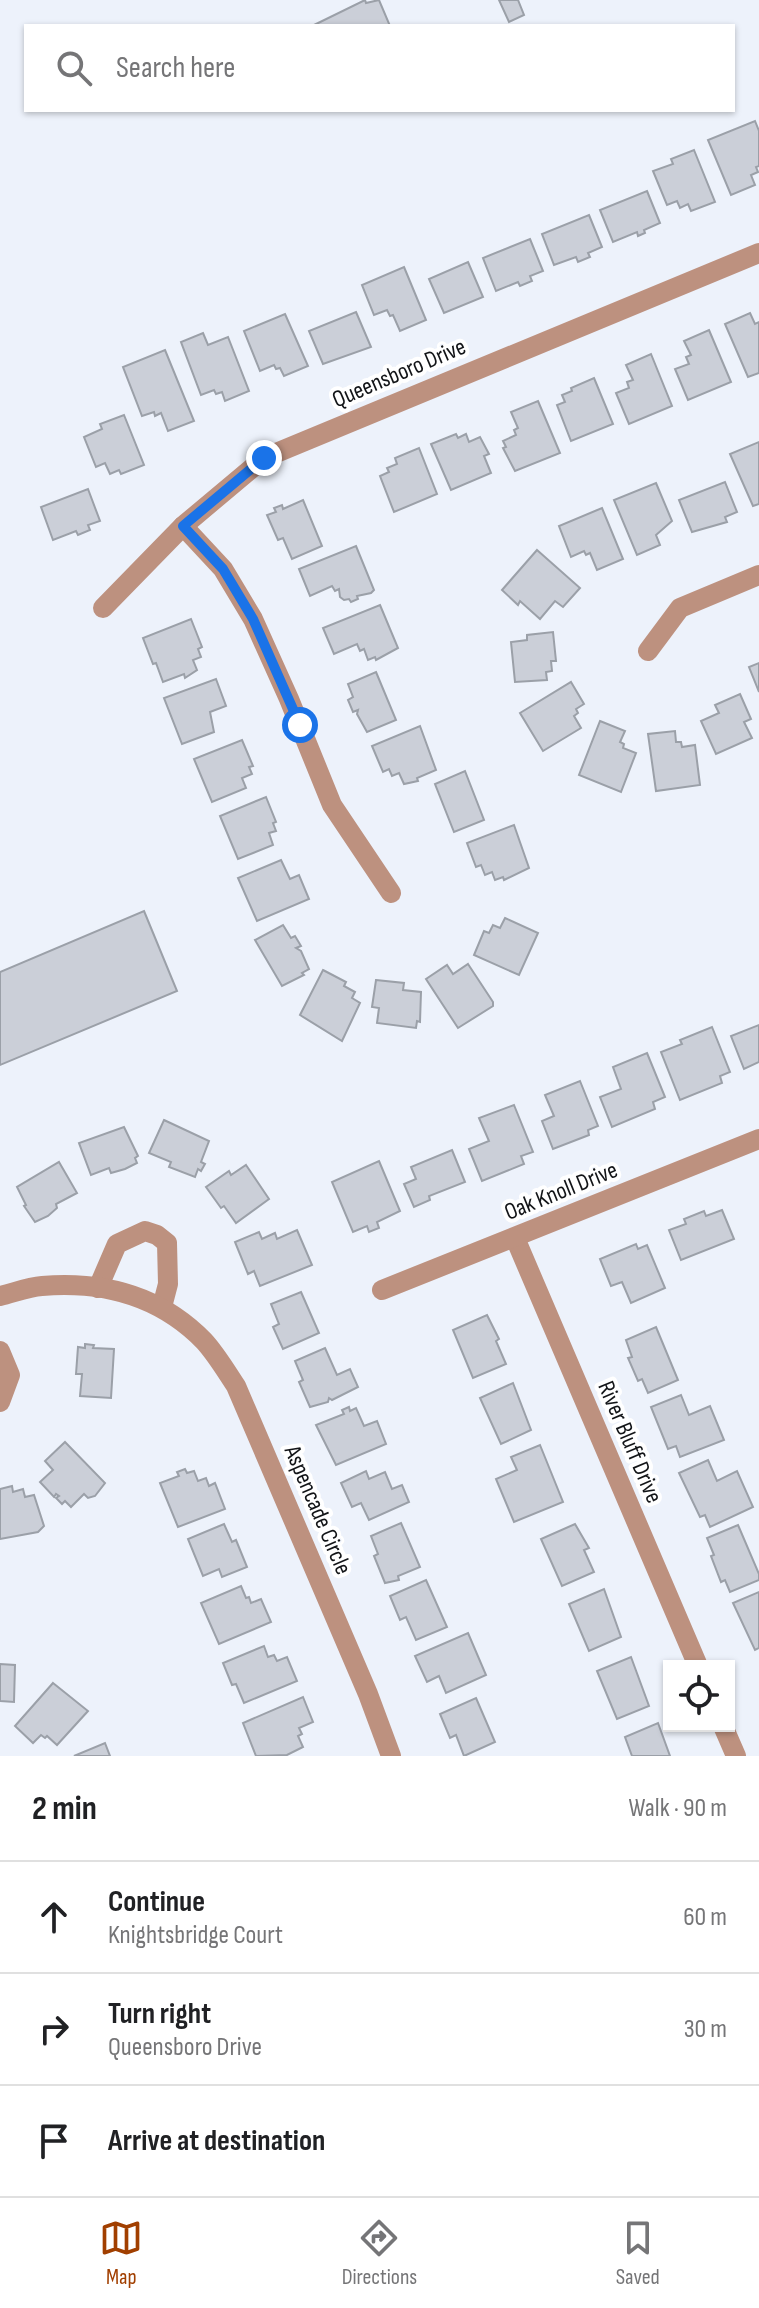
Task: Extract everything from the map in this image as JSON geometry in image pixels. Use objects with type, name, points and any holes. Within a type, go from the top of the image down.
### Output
[{"type":"street","name":"Queensboro Drive","points":[[103,608],[183,526],[264,458],[759,253]]},
{"type":"street","points":[[183,526],[223,569],[253,619],[332,805],[391,893]]},
{"type":"street","points":[[648,651],[680,608],[759,575]]},
{"type":"street","name":"Oak Knoll Drive","points":[[382,1290],[759,1139]]},
{"type":"street","points":[[98,1288],[117,1244],[145,1231],[167,1243],[168,1284],[162,1307]]},
{"type":"street","name":"River Bluff Drive","points":[[515,1238],[695,1660]]},
{"type":"street","name":"Aspencade Circle","points":[[0,1296],[39,1286],[122,1291],[162,1307],[204,1342],[236,1386],[368,1694],[391,1756]]},
{"type":"street","points":[[0,1351],[10,1375],[0,1402]]},
{"type":"street","points":[[726,1732],[736,1756]]},
{"type":"building","points":[[365,0],[366,3],[379,0],[389,24],[316,24]]},
{"type":"building","points":[[499,0],[518,0],[524,15],[509,22]]},
{"type":"building","points":[[755,121],[759,131],[759,166],[756,167],[758,172],[751,175],[755,185],[731,195],[708,140]]},
{"type":"building","points":[[694,150],[715,202],[691,211],[688,204],[680,208],[677,201],[667,205],[653,171],[673,164],[671,159]]},
{"type":"building","points":[[647,191],[660,223],[638,236],[637,232],[613,242],[600,210]]},
{"type":"building","points":[[589,215],[602,247],[578,262],[576,257],[554,265],[542,234]]},
{"type":"building","points":[[530,239],[543,271],[530,276],[532,281],[520,286],[518,282],[496,291],[483,258]]},
{"type":"building","points":[[468,262],[483,297],[444,313],[429,279]]},
{"type":"building","points":[[404,267],[426,320],[400,331],[393,315],[390,316],[387,310],[374,315],[362,285]]},
{"type":"building","points":[[356,312],[371,347],[323,364],[309,331]]},
{"type":"building","points":[[750,313],[755,324],[759,322],[759,373],[748,377],[725,324]]},
{"type":"building","points":[[285,314],[308,366],[284,376],[280,368],[276,369],[274,365],[260,371],[244,331]]},
{"type":"building","points":[[709,330],[731,382],[688,400],[675,369],[689,364],[686,357],[691,355],[684,341]]},
{"type":"building","points":[[203,333],[208,345],[228,337],[249,391],[225,401],[222,392],[216,394],[214,390],[201,395],[181,342]]},
{"type":"building","points":[[165,350],[194,421],[168,431],[161,413],[142,416],[123,367]]},
{"type":"building","points":[[651,354],[672,406],[629,424],[616,393],[629,388],[627,382],[633,380],[626,365]]},
{"type":"building","points":[[594,378],[613,424],[571,441],[557,405],[565,402],[562,395],[572,391],[571,388]]},
{"type":"building","points":[[538,401],[560,453],[515,471],[503,448],[506,447],[503,441],[516,435],[514,430],[518,428],[511,412]]},
{"type":"building","points":[[124,415],[144,465],[121,474],[119,470],[110,474],[105,463],[96,467],[84,437],[102,429],[100,424]]},
{"type":"building","points":[[456,434],[458,438],[466,434],[469,442],[480,437],[489,454],[484,456],[491,473],[451,490],[431,444]]},
{"type":"building","points":[[759,442],[759,504],[753,506],[730,454]]},
{"type":"building","points":[[419,448],[437,494],[394,512],[380,476],[389,472],[387,468],[397,464],[395,458]]},
{"type":"building","points":[[725,482],[737,512],[725,517],[727,522],[692,532],[679,500]]},
{"type":"building","points":[[656,483],[672,521],[656,535],[660,545],[637,555],[614,500]]},
{"type":"building","points":[[88,489],[100,521],[88,525],[90,530],[78,535],[76,531],[53,540],[41,507]]},
{"type":"building","points":[[303,500],[322,546],[292,559],[283,538],[278,540],[267,515],[276,512],[274,508],[282,505],[283,509]]},
{"type":"building","points":[[602,508],[623,559],[597,570],[590,553],[586,555],[584,551],[571,557],[559,526]]},
{"type":"building","points":[[356,546],[374,590],[357,596],[358,599],[351,602],[340,597],[339,589],[335,591],[332,586],[310,596],[299,569]]},
{"type":"building","points":[[537,550],[580,588],[563,607],[555,601],[540,619],[502,590]]},
{"type":"building","points":[[380,605],[398,648],[376,660],[375,657],[368,660],[364,649],[360,651],[357,644],[334,654],[323,628]]},
{"type":"building","points":[[191,619],[202,647],[198,649],[201,657],[193,660],[197,670],[185,678],[184,674],[163,682],[143,638]]},
{"type":"building","points":[[553,632],[556,661],[551,661],[552,671],[546,672],[547,680],[515,682],[511,642],[527,640],[527,635]]},
{"type":"building","points":[[759,663],[759,692],[749,667]]},
{"type":"building","points":[[376,672],[396,720],[367,732],[357,714],[358,710],[353,712],[348,700],[353,697],[348,684]]},
{"type":"building","points":[[216,679],[226,706],[210,712],[214,732],[182,744],[164,698]]},
{"type":"building","points":[[571,682],[584,704],[576,709],[578,713],[574,716],[581,728],[543,751],[520,713]]},
{"type":"building","points":[[740,694],[751,719],[744,722],[752,738],[716,754],[701,721],[719,713],[715,705]]},
{"type":"building","points":[[600,721],[625,731],[620,742],[624,744],[623,748],[636,753],[621,792],[579,775]]},
{"type":"building","points":[[420,726],[436,770],[417,778],[418,781],[404,784],[399,773],[392,776],[389,769],[383,772],[372,746]]},
{"type":"building","points":[[675,731],[676,742],[681,742],[682,747],[695,745],[700,785],[656,791],[648,734]]},
{"type":"building","points":[[242,740],[253,766],[249,767],[252,774],[242,778],[246,788],[212,802],[194,759]]},
{"type":"building","points":[[465,771],[484,820],[454,832],[435,784]]},
{"type":"building","points":[[266,797],[276,822],[273,823],[276,831],[269,833],[273,845],[238,859],[220,816]]},
{"type":"building","points":[[514,825],[529,868],[504,880],[503,877],[495,880],[492,872],[485,875],[481,865],[476,867],[467,843]]},
{"type":"building","points":[[281,860],[290,879],[299,875],[309,899],[257,921],[238,878]]},
{"type":"building","points":[[144,911],[177,991],[0,1065],[0,972]]},
{"type":"building","points":[[505,918],[538,933],[519,975],[474,955],[484,931],[489,933],[493,925],[500,928]]},
{"type":"building","points":[[283,925],[301,946],[296,948],[301,951],[309,969],[302,973],[304,975],[282,986],[255,940]]},
{"type":"building","points":[[468,964],[493,1006],[458,1028],[426,979],[447,965],[453,974]]},
{"type":"building","points":[[323,970],[346,982],[344,986],[355,992],[352,998],[360,1003],[342,1041],[300,1015]]},
{"type":"building","points":[[376,980],[404,983],[403,990],[421,992],[420,1022],[417,1021],[416,1028],[377,1023],[379,1008],[372,1007]]},
{"type":"building","points":[[759,1025],[759,1062],[744,1069],[731,1036]]},
{"type":"building","points":[[712,1027],[730,1072],[720,1076],[722,1083],[680,1100],[661,1052],[682,1044],[680,1040]]},
{"type":"building","points":[[647,1053],[665,1097],[653,1102],[655,1109],[612,1127],[600,1097],[621,1089],[613,1067]]},
{"type":"building","points":[[580,1081],[598,1126],[588,1130],[589,1135],[553,1149],[542,1121],[554,1116],[545,1095]]},
{"type":"building","points":[[514,1105],[533,1152],[521,1156],[524,1164],[482,1181],[469,1149],[489,1141],[479,1118]]},
{"type":"building","points":[[164,1120],[209,1141],[201,1162],[205,1164],[201,1171],[198,1169],[195,1177],[169,1167],[171,1162],[149,1153]]},
{"type":"building","points":[[124,1127],[138,1156],[135,1158],[137,1163],[111,1173],[109,1168],[91,1175],[79,1143]]},
{"type":"building","points":[[452,1150],[465,1182],[429,1196],[430,1200],[414,1207],[404,1184],[416,1179],[411,1167]]},
{"type":"building","points":[[379,1161],[400,1211],[377,1222],[379,1228],[369,1232],[367,1226],[353,1232],[332,1182]]},
{"type":"building","points":[[59,1162],[77,1193],[56,1204],[57,1208],[48,1216],[35,1222],[24,1206],[17,1187]]},
{"type":"building","points":[[246,1165],[269,1199],[236,1223],[206,1187],[229,1171],[231,1175]]},
{"type":"building","points":[[722,1210],[734,1239],[681,1260],[669,1230],[686,1224],[684,1219],[704,1211],[706,1216]]},
{"type":"building","points":[[297,1230],[312,1265],[260,1286],[254,1271],[248,1274],[235,1242],[259,1232],[262,1239],[275,1233],[277,1239]]},
{"type":"building","points":[[636,1244],[638,1249],[647,1245],[665,1288],[631,1303],[622,1282],[611,1286],[600,1259]]},
{"type":"building","points":[[301,1292],[319,1333],[283,1349],[273,1327],[279,1324],[271,1304]]},
{"type":"building","points":[[487,1315],[499,1339],[496,1341],[506,1364],[473,1378],[453,1330]]},
{"type":"building","points":[[656,1327],[678,1380],[648,1393],[642,1379],[638,1381],[628,1358],[632,1357],[626,1340]]},
{"type":"building","points":[[85,1344],[94,1345],[93,1348],[114,1349],[111,1398],[80,1396],[82,1374],[76,1374],[78,1347],[85,1348]]},
{"type":"building","points":[[325,1348],[337,1375],[350,1369],[358,1387],[310,1407],[299,1382],[303,1380],[295,1361]]},
{"type":"building","points":[[513,1383],[531,1430],[501,1444],[480,1398]]},
{"type":"building","points":[[681,1395],[689,1415],[710,1406],[724,1440],[680,1457],[676,1446],[668,1449],[651,1407]]},
{"type":"building","points":[[349,1407],[350,1411],[356,1408],[364,1426],[377,1421],[386,1444],[336,1465],[316,1425],[344,1414],[342,1410]]},
{"type":"building","points":[[65,1442],[105,1483],[95,1496],[88,1498],[84,1494],[71,1507],[65,1501],[62,1504],[56,1498],[59,1496],[56,1494],[54,1497],[40,1482],[53,1470],[45,1461]]},
{"type":"building","points":[[540,1445],[563,1502],[514,1522],[496,1479],[517,1470],[511,1457]]},
{"type":"building","points":[[708,1460],[717,1481],[737,1471],[753,1507],[710,1527],[705,1515],[700,1517],[679,1473]]},
{"type":"building","points":[[185,1469],[187,1473],[194,1471],[198,1481],[206,1478],[209,1486],[215,1483],[225,1509],[178,1527],[160,1483],[179,1476],[177,1472]]},
{"type":"building","points":[[366,1471],[369,1479],[385,1472],[392,1489],[402,1485],[409,1502],[369,1520],[361,1503],[352,1507],[341,1483]]},
{"type":"building","points":[[12,1486],[13,1492],[23,1489],[25,1497],[34,1495],[44,1526],[38,1532],[0,1539],[0,1489]]},
{"type":"building","points":[[401,1523],[420,1567],[398,1576],[399,1580],[385,1583],[374,1556],[378,1554],[371,1536]]},
{"type":"building","points":[[224,1524],[232,1542],[236,1540],[247,1567],[222,1577],[219,1569],[203,1576],[188,1539]]},
{"type":"building","points":[[575,1524],[589,1548],[584,1550],[594,1572],[562,1586],[541,1539]]},
{"type":"building","points":[[738,1525],[759,1580],[730,1592],[725,1580],[721,1582],[707,1538]]},
{"type":"building","points":[[426,1580],[447,1627],[416,1640],[406,1617],[400,1620],[390,1596]]},
{"type":"building","points":[[241,1586],[251,1603],[261,1599],[271,1622],[219,1644],[201,1603]]},
{"type":"building","points":[[604,1589],[621,1637],[589,1651],[569,1604]]},
{"type":"building","points":[[759,1592],[759,1648],[755,1650],[733,1603]]},
{"type":"building","points":[[468,1633],[486,1675],[446,1693],[439,1676],[427,1682],[415,1656]]},
{"type":"building","points":[[264,1646],[268,1657],[274,1655],[277,1661],[287,1657],[297,1681],[244,1703],[223,1663]]},
{"type":"building","points":[[631,1657],[649,1706],[617,1719],[597,1671]]},
{"type":"building","points":[[0,1664],[15,1665],[14,1702],[0,1701]]},
{"type":"building","points":[[53,1683],[88,1711],[57,1745],[41,1735],[33,1743],[15,1726]]},
{"type":"building","points":[[303,1697],[313,1722],[299,1728],[302,1734],[298,1736],[303,1747],[287,1755],[256,1756],[243,1723]]},
{"type":"building","points":[[476,1698],[495,1742],[464,1756],[456,1735],[450,1738],[440,1714]]},
{"type":"building","points":[[658,1723],[670,1756],[632,1756],[625,1737]]},
{"type":"building","points":[[105,1743],[110,1756],[74,1756]]},
{"type":"route","points":[[264,458],[183,526],[223,569],[253,619],[300,725]]}]
